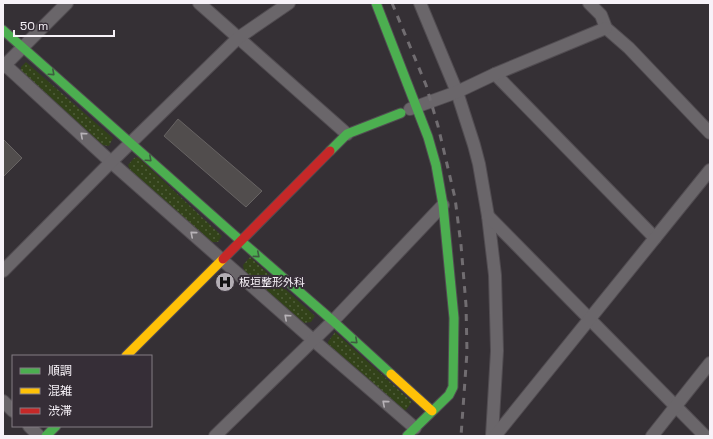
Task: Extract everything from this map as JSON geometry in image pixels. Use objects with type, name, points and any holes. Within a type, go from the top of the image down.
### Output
[{"type":"street","points":[[67,3],[4,65],[111,162],[313,340],[411,432],[449,395],[453,387],[454,318],[443,205],[436,165],[417,107],[376,3]]},
{"type":"street","points":[[199,3],[347,134]]},
{"type":"street","points":[[3,271],[111,162],[238,38],[289,3]]},
{"type":"street","points":[[420,3],[457,92],[474,145],[479,164],[488,216],[495,275],[497,351],[493,436]]},
{"type":"street","points":[[589,3],[601,15],[606,28],[629,48],[710,133]]},
{"type":"street","points":[[127,355],[347,134],[457,92],[495,74],[606,28]]},
{"type":"street","points":[[3,30],[333,320],[432,411]]},
{"type":"street","points":[[495,74],[655,238]]},
{"type":"street","points":[[493,436],[710,170]]},
{"type":"street","points":[[221,434],[443,205]]},
{"type":"street","points":[[488,216],[705,436]]},
{"type":"street","points":[[652,436],[710,363]]},
{"type":"street","points":[[3,401],[12,410]]},
{"type":"street","points":[[30,427],[39,436]]},
{"type":"street","points":[[46,436],[55,427]]},
{"type":"green space","points":[[26,62],[113,138],[109,146],[102,145],[21,73],[21,67]]},
{"type":"green space","points":[[138,157],[222,236],[218,242],[211,242],[130,170],[128,165],[134,158]]},
{"type":"green space","points":[[250,257],[315,316],[311,322],[304,323],[244,271],[243,265]]},
{"type":"green space","points":[[335,332],[412,402],[406,410],[401,410],[328,346],[328,342]]},
{"type":"building","points":[[178,119],[262,191],[246,207],[164,136]]},
{"type":"building","points":[[3,139],[22,158],[3,177]]},
{"type":"railway","points":[[392,3],[426,85],[438,126],[455,198],[466,305],[467,352],[461,436]]},
{"type":"traffic: fast","points":[[376,3],[428,137],[436,165],[443,205],[454,318],[453,387],[449,395],[407,436]]},
{"type":"traffic: fast","points":[[3,30],[391,374]]},
{"type":"traffic: fast","points":[[330,151],[347,134],[401,113]]},
{"type":"traffic: fast","points":[[46,436],[55,427]]},
{"type":"traffic: slow","points":[[127,355],[223,259]]},
{"type":"traffic: slow","points":[[391,374],[432,411]]},
{"type":"traffic: jam","points":[[223,259],[330,151]]},
{"type":"place","name":"板垣整形外科","points":[[225,282]]}]
